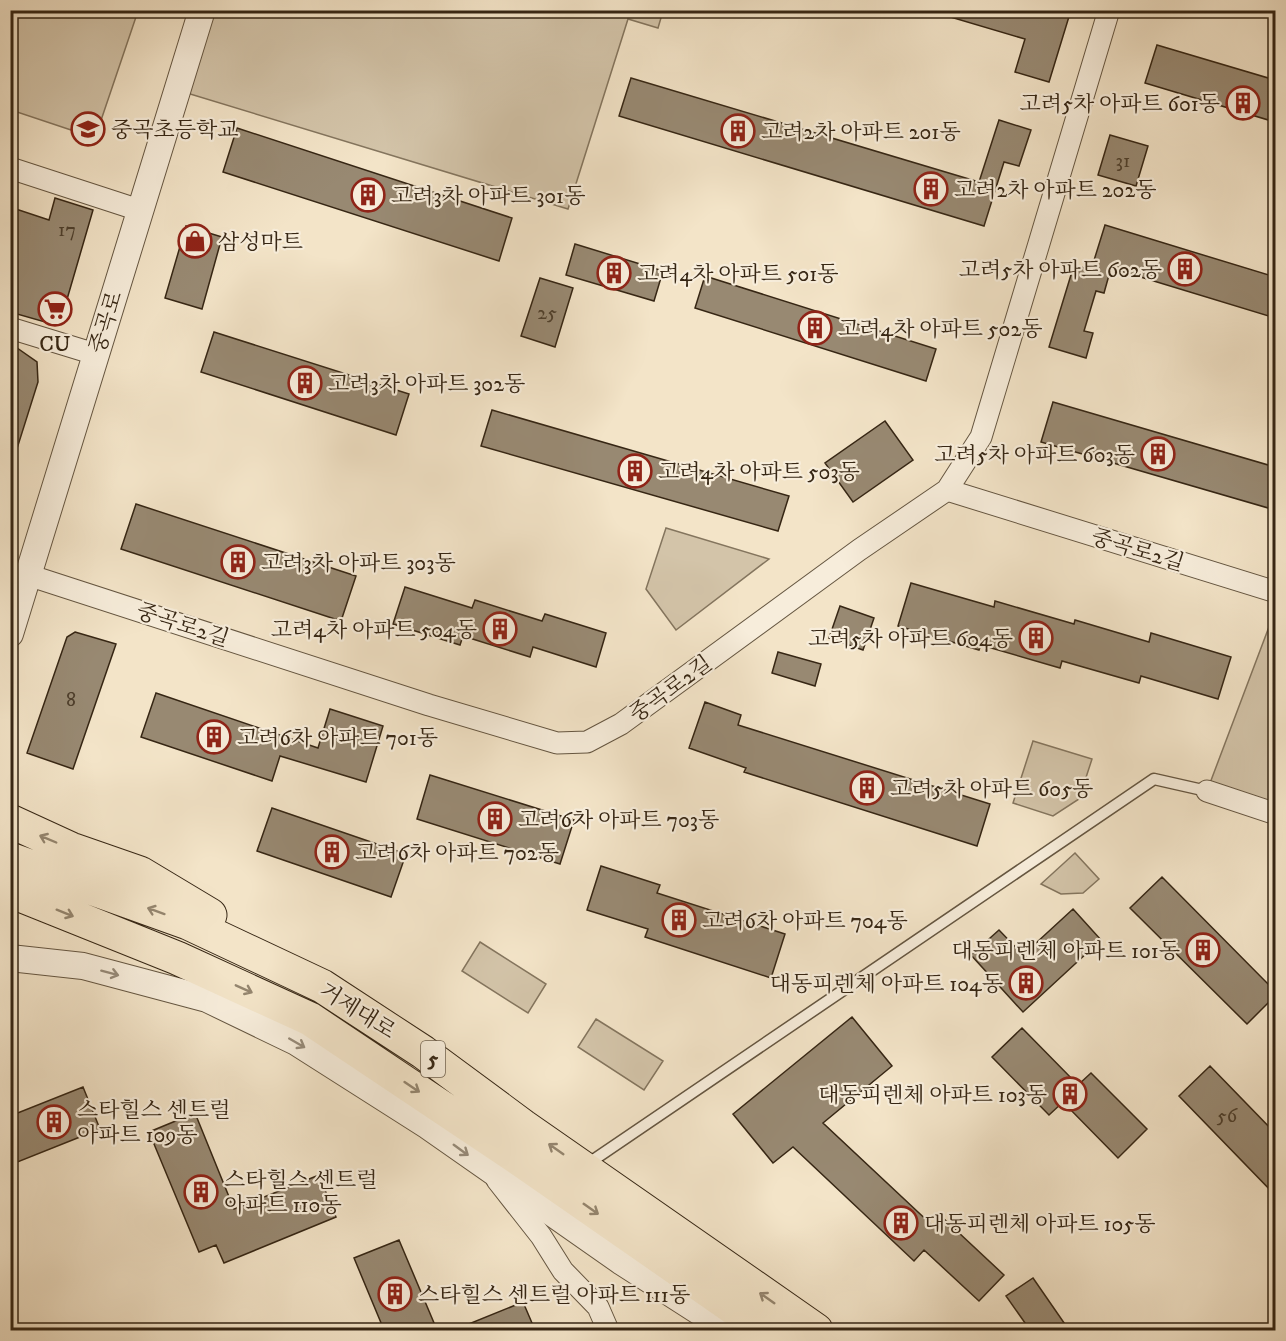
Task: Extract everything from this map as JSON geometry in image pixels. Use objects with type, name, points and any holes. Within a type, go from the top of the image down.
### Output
[{"type":"main road","points":[[10,821],[71,849],[140,873],[244,935],[282,966]]},
{"type":"main road","name":"거제대로","points":[[10,859],[188,923],[322,986],[423,1052],[582,1168],[816,1330]]},
{"type":"main road","name":"거제대로","points":[[10,891],[177,958],[310,1019],[522,1161],[765,1330]]},
{"type":"street","name":"중곡로","points":[[10,634],[202,10]]},
{"type":"street","points":[[947,490],[981,437],[1109,10]]},
{"type":"street","points":[[10,168],[139,210]]},
{"type":"street","points":[[10,328],[95,354]]},
{"type":"street","name":"중곡로2길","points":[[28,574],[429,705],[557,743],[587,742],[621,724],[860,550],[947,490],[1275,592]]},
{"type":"street","points":[[1207,791],[1275,814]]},
{"type":"street","points":[[10,958],[83,966],[207,999],[296,1042],[428,1126],[491,1172],[683,1303],[728,1330]]},
{"type":"street","points":[[491,1172],[541,1236],[564,1271],[598,1306],[608,1330]]},
{"type":"lane","points":[[582,1168],[1154,779],[1207,791]]},
{"type":"shaded area","points":[[11,10],[138,11],[95,138],[11,110]]},
{"type":"shaded area","points":[[202,11],[663,11],[658,28],[628,19],[568,209],[177,90]]},
{"type":"shaded area","points":[[666,528],[769,559],[676,630],[646,589]]},
{"type":"shaded area","points":[[1275,611],[1275,814],[1207,791]]},
{"type":"shaded area","points":[[1033,741],[1092,759],[1079,799],[1053,816],[1013,803]]},
{"type":"shaded area","points":[[1075,853],[1099,879],[1083,893],[1061,894],[1041,884]]},
{"type":"shaded area","points":[[480,942],[546,984],[528,1013],[462,971]]},
{"type":"shaded area","points":[[596,1019],[663,1061],[644,1090],[578,1047]]},
{"type":"building","points":[[948,10],[1071,10],[1049,82],[1015,72],[1025,39],[947,16]]},
{"type":"building","name":"고려5차 아파트 601동","points":[[1157,45],[1275,80],[1275,122],[1145,83]]},
{"type":"building","points":[[631,78],[979,182],[999,120],[1031,130],[1019,166],[1004,162],[984,226],[619,116]]},
{"type":"building","name":"고려3차 아파트 301동","points":[[237,128],[512,218],[499,261],[223,172]]},
{"type":"building","points":[[1110,135],[1148,146],[1136,186],[1098,175]]},
{"type":"building","points":[[55,198],[93,210],[63,313],[52,324],[10,312],[10,207],[49,220]]},
{"type":"building","name":"고려5차 아파트 602동","points":[[1105,225],[1275,277],[1275,318],[1111,268],[1104,293],[1096,291],[1084,331],[1093,333],[1086,358],[1049,347],[1074,265],[1091,270]]},
{"type":"building","points":[[186,226],[222,237],[202,309],[165,298]]},
{"type":"building","name":"고려4차 아파트 501동","points":[[575,244],[663,271],[654,301],[566,275]]},
{"type":"building","name":"고려4차 아파트 502동","points":[[705,276],[936,349],[926,381],[695,308]]},
{"type":"building","points":[[540,278],[573,288],[555,347],[521,336]]},
{"type":"building","name":"고려3차 아파트 302동","points":[[214,332],[409,394],[396,435],[201,372]]},
{"type":"building","points":[[10,343],[37,362],[38,382],[15,455],[10,454]]},
{"type":"building","name":"고려5차 아파트 603동","points":[[1053,402],[1275,467],[1275,510],[1041,442]]},
{"type":"building","name":"고려4차 아파트 503동","points":[[492,410],[789,496],[778,531],[481,446]]},
{"type":"building","points":[[885,421],[913,460],[853,502],[825,463]]},
{"type":"building","name":"고려3차 아파트 303동","points":[[136,504],[356,576],[341,621],[121,549]]},
{"type":"building","name":"고려5차 아파트 604동","points":[[911,583],[994,607],[995,601],[1074,624],[1075,620],[1149,642],[1151,633],[1231,657],[1218,699],[1141,676],[1139,683],[1062,661],[1060,668],[981,645],[979,650],[898,626]]},
{"type":"building","name":"고려4차 아파트 504동","points":[[405,587],[472,608],[475,600],[542,621],[545,614],[606,633],[596,667],[533,647],[530,657],[463,636],[460,645],[393,624]]},
{"type":"building","points":[[840,606],[874,618],[863,650],[829,638]]},
{"type":"building","points":[[75,632],[116,644],[73,769],[27,753],[67,637]]},
{"type":"building","points":[[778,652],[821,664],[815,686],[772,673]]},
{"type":"building","name":"고려6차 아파트 701동","points":[[156,693],[318,748],[330,709],[383,726],[366,782],[280,756],[272,781],[141,737]]},
{"type":"building","name":"고려5차 아파트 605동","points":[[705,702],[741,715],[738,725],[990,804],[977,846],[744,772],[746,768],[689,748]]},
{"type":"building","name":"고려6차 아파트 703동","points":[[430,775],[574,820],[560,864],[417,819]]},
{"type":"building","name":"고려6차 아파트 702동","points":[[272,808],[406,854],[391,897],[257,851]]},
{"type":"building","name":"고려6차 아파트 704동","points":[[601,866],[660,885],[657,893],[785,934],[771,978],[645,937],[648,929],[587,910]]},
{"type":"building","name":"대동피렌체 아파트 101동","points":[[1162,877],[1275,991],[1275,996],[1247,1024],[1130,908]]},
{"type":"building","name":"대동피렌체 아파트 104동","points":[[1073,909],[1101,940],[1023,1012],[971,955],[999,930],[1023,955]]},
{"type":"building","points":[[852,1017],[892,1066],[823,1123],[934,1227],[943,1218],[1004,1275],[979,1301],[924,1250],[914,1261],[793,1147],[773,1163],[733,1114]]},
{"type":"building","name":"대동피렌체 아파트 103동","points":[[1022,1028],[1078,1085],[1091,1073],[1147,1129],[1118,1158],[1063,1102],[1049,1115],[992,1057]]},
{"type":"building","points":[[1210,1066],[1275,1133],[1275,1195],[1179,1096]]},
{"type":"building","name":"스타힐스 센트럴 아파트 109동","points":[[83,1087],[100,1129],[10,1165],[10,1116]]},
{"type":"building","name":"스타힐스 센트럴 아파트 110동","points":[[195,1113],[234,1209],[319,1175],[336,1217],[224,1263],[216,1245],[199,1252],[149,1132]]},
{"type":"building","name":"스타힐스 센트럴 아파트 111동","points":[[399,1240],[437,1330],[384,1330],[354,1258]]},
{"type":"building","points":[[1033,1278],[1069,1330],[1030,1330],[1006,1296]]},
{"type":"building","name":"스타힐스 센트럴 아파트 111동","points":[[523,1302],[535,1330],[454,1330]]},
{"type":"place","name":"고려5차 아파트 601동","points":[[1243,103]]},
{"type":"place","name":"중곡초등학교","points":[[88,129]]},
{"type":"place","name":"고려2차 아파트 201동","points":[[738,131]]},
{"type":"place","name":"고려2차 아파트 202동","points":[[931,189]]},
{"type":"place","name":"고려3차 아파트 301동","points":[[368,195]]},
{"type":"place","name":"삼성마트","points":[[195,241]]},
{"type":"place","name":"고려5차 아파트 602동","points":[[1185,269]]},
{"type":"place","name":"고려4차 아파트 501동","points":[[614,273]]},
{"type":"place","name":"CU","points":[[55,309]]},
{"type":"place","name":"고려4차 아파트 502동","points":[[815,328]]},
{"type":"place","name":"고려3차 아파트 302동","points":[[305,383]]},
{"type":"place","name":"고려5차 아파트 603동","points":[[1158,454]]},
{"type":"place","name":"고려4차 아파트 503동","points":[[635,471]]},
{"type":"place","name":"고려3차 아파트 303동","points":[[238,562]]},
{"type":"place","name":"고려4차 아파트 504동","points":[[500,629]]},
{"type":"place","name":"고려5차 아파트 604동","points":[[1036,638]]},
{"type":"place","name":"고려6차 아파트 701동","points":[[214,737]]},
{"type":"place","name":"고려5차 아파트 605동","points":[[867,788]]},
{"type":"place","name":"고려6차 아파트 703동","points":[[495,819]]},
{"type":"place","name":"고려6차 아파트 702동","points":[[332,852]]},
{"type":"place","name":"고려6차 아파트 704동","points":[[679,920]]},
{"type":"place","name":"대동피렌체 아파트 101동","points":[[1203,950]]},
{"type":"place","name":"대동피렌체 아파트 104동","points":[[1026,983]]},
{"type":"place","name":"대동피렌체 아파트 103동","points":[[1070,1094]]},
{"type":"place","name":"스타힐스 센트럴 아파트 109동","points":[[54,1122]]},
{"type":"place","name":"스타힐스 센트럴 아파트 110동","points":[[201,1192]]},
{"type":"place","name":"대동피렌체 아파트 105동","points":[[901,1223]]},
{"type":"place","name":"스타힐스 센트럴 아파트 111동","points":[[395,1294]]}]
